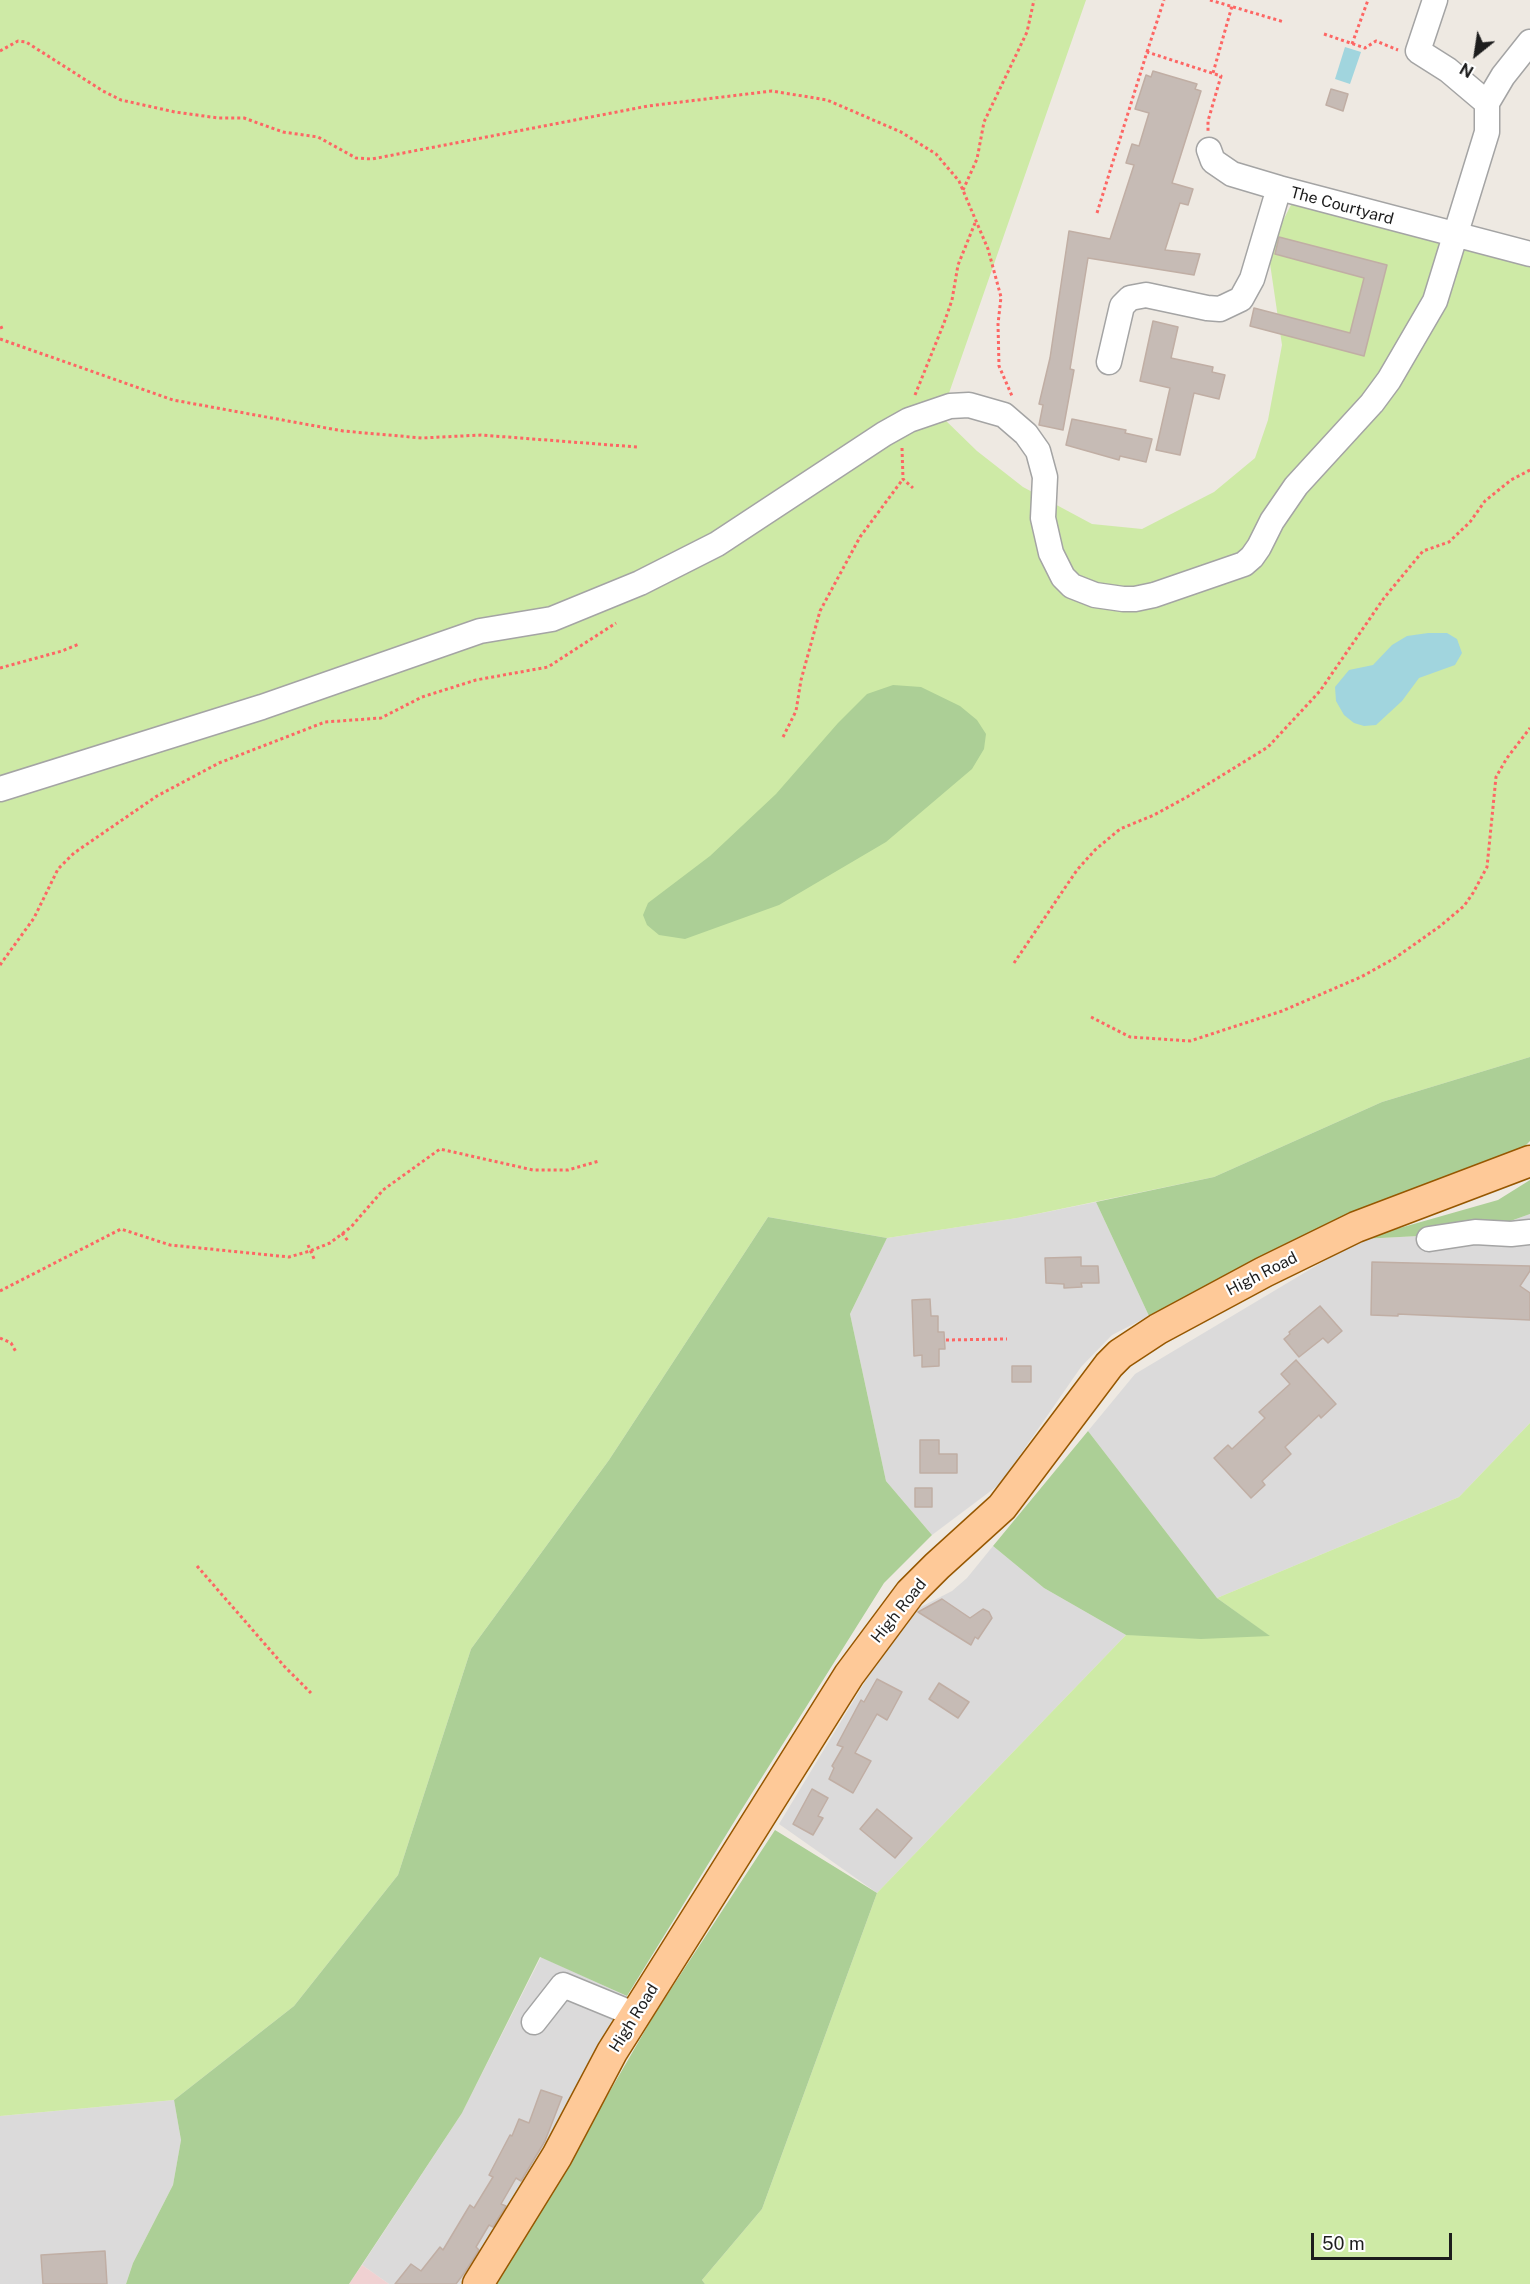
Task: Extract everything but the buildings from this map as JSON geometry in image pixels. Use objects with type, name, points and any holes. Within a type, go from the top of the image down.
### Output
[{"type":"main road","name":"High Road","points":[[478,2284],[557,2156],[612,2052],[849,1675],[910,1593],[1002,1507],[1029,1474],[1095,1383],[1120,1354],[1158,1329],[1264,1272],[1356,1227],[1530,1161]]},
{"type":"lane","points":[[1435,0],[1418,51],[1448,70],[1487,103]]},
{"type":"lane","points":[[0,789],[262,707],[480,631],[552,619],[640,583],[717,544],[839,462],[909,420],[950,406],[969,405],[1004,415],[1017,424],[1038,451],[1046,477],[1043,518],[1047,538],[1056,566],[1072,585],[1095,595],[1135,599],[1231,570],[1252,557],[1296,486],[1372,403],[1389,380],[1435,302],[1487,132],[1487,103],[1503,76],[1530,42]]},
{"type":"lane","points":[[1209,150],[1213,161],[1232,174],[1279,188]]},
{"type":"lane","name":"The Courtyard","points":[[1109,362],[1122,306],[1130,297],[1146,295],[1220,309],[1241,299],[1252,279],[1279,188],[1454,236],[1530,254]]},
{"type":"lane","points":[[1429,1239],[1475,1232],[1511,1234],[1530,1232]]},
{"type":"lane","points":[[534,2022],[563,1985],[636,2015]]},
{"type":"path","points":[[963,190],[978,159],[984,123],[1027,32],[1034,0]]},
{"type":"path","points":[[1097,213],[1164,0]]},
{"type":"path","points":[[1210,0],[1284,22]]},
{"type":"path","points":[[1352,44],[1368,0]]},
{"type":"path","points":[[1213,73],[1232,6]]},
{"type":"path","points":[[1324,34],[1365,48],[1376,41],[1394,49],[1418,51]]},
{"type":"path","points":[[0,51],[18,41],[26,42],[103,92],[121,100],[175,112],[218,118],[244,118],[283,132],[318,137],[356,158],[364,159],[493,137],[648,106],[772,91],[827,100],[901,132],[936,154],[959,181],[988,249],[1001,297],[998,324],[999,366],[1013,400],[1017,424]]},
{"type":"path","points":[[1147,52],[1221,76],[1208,121],[1209,150]]},
{"type":"path","points":[[783,737],[796,711],[801,680],[819,612],[860,537],[903,479],[902,446],[916,392],[952,300],[958,265],[975,221]]},
{"type":"path","points":[[0,328],[5,326]]},
{"type":"path","points":[[0,339],[173,400],[343,431],[422,438],[481,435],[638,447]]},
{"type":"path","points":[[1014,963],[1077,870],[1095,850],[1120,829],[1178,802],[1268,747],[1320,691],[1384,598],[1423,551],[1449,542],[1470,522],[1485,501],[1510,480],[1530,470]]},
{"type":"path","points":[[903,479],[913,488]]},
{"type":"path","points":[[0,964],[34,918],[58,869],[74,853],[157,796],[219,763],[325,722],[381,718],[422,697],[465,684],[548,667],[616,622]]},
{"type":"path","points":[[0,668],[79,644]]},
{"type":"path","points":[[1091,1017],[1130,1037],[1190,1041],[1282,1011],[1361,977],[1395,958],[1439,927],[1464,906],[1473,893],[1487,867],[1496,777],[1530,728]]},
{"type":"path","points":[[0,1291],[121,1229],[170,1245],[290,1257],[310,1251],[330,1243],[351,1227],[383,1190],[440,1149],[533,1170],[568,1170],[599,1161]]},
{"type":"path","points":[[342,1233],[348,1241]]},
{"type":"path","points":[[308,1245],[315,1261]]},
{"type":"path","points":[[0,1338],[11,1343],[16,1352]]},
{"type":"path","points":[[946,1340],[1007,1339]]},
{"type":"path","points":[[197,1566],[284,1666],[311,1693]]},
{"type":"shaded area","points":[[1096,1202],[1149,1316],[1112,1335],[1081,1367],[1000,1484],[932,1535],[886,1481],[850,1314],[887,1238],[1017,1218]]},
{"type":"shaded area","points":[[1530,1214],[1530,1423],[1459,1497],[1217,1598],[1088,1431],[1135,1374],[1361,1239],[1477,1233]]},
{"type":"shaded area","points":[[993,1546],[1044,1588],[1126,1635],[877,1893],[779,1824],[886,1647],[917,1609],[952,1591],[967,1578]]},
{"type":"shaded area","points":[[541,1957],[627,1996],[490,2246],[460,2284],[389,2284],[362,2265],[462,2113]]},
{"type":"shaded area","points":[[174,2100],[181,2140],[173,2185],[133,2263],[126,2284],[0,2284],[0,2116]]},
{"type":"shaded area","points":[[362,2265],[389,2284],[349,2284]]},
{"type":"green space","points":[[0,0],[1086,0],[941,416],[977,451],[1023,487],[1092,524],[1142,529],[1214,492],[1255,458],[1268,420],[1282,345],[1268,250],[1292,203],[1530,262],[1530,1057],[1382,1102],[1214,1177],[1017,1218],[887,1238],[768,1217],[609,1460],[471,1649],[398,1875],[294,2006],[174,2100],[0,2116]]},
{"type":"green space","points":[[893,685],[921,687],[960,706],[977,720],[986,734],[984,749],[972,769],[886,842],[779,905],[685,939],[659,935],[647,925],[643,915],[648,903],[710,856],[776,794],[838,723],[867,694]]},
{"type":"green space","points":[[1530,1057],[1530,1141],[1521,1150],[1352,1212],[1149,1316],[1096,1202],[1214,1177],[1382,1102]]},
{"type":"green space","points":[[1530,1180],[1530,1214],[1477,1233],[1361,1239],[1498,1200]]},
{"type":"green space","points":[[768,1217],[887,1238],[850,1314],[886,1481],[932,1535],[884,1583],[627,1996],[540,1957],[462,2113],[349,2284],[126,2284],[133,2263],[173,2185],[181,2140],[174,2100],[294,2006],[398,1875],[471,1649],[609,1460]]},
{"type":"green space","points":[[1530,1423],[1530,2284],[705,2284],[702,2280],[762,2209],[877,1893],[1126,1635],[1269,1636],[1217,1598],[1459,1497]]},
{"type":"green space","points":[[1088,1431],[1217,1598],[1270,1636],[1201,1639],[1126,1635],[1044,1588],[993,1546]]},
{"type":"green space","points":[[775,1830],[877,1893],[762,2209],[702,2280],[705,2284],[493,2284],[551,2193],[654,2015]]},
{"type":"water","points":[[1345,47],[1361,52],[1350,84],[1335,79]]},
{"type":"water","points":[[1447,633],[1457,639],[1462,653],[1455,665],[1419,678],[1402,701],[1376,725],[1364,726],[1354,723],[1344,715],[1336,701],[1335,687],[1349,670],[1373,665],[1392,645],[1407,636]]}]
